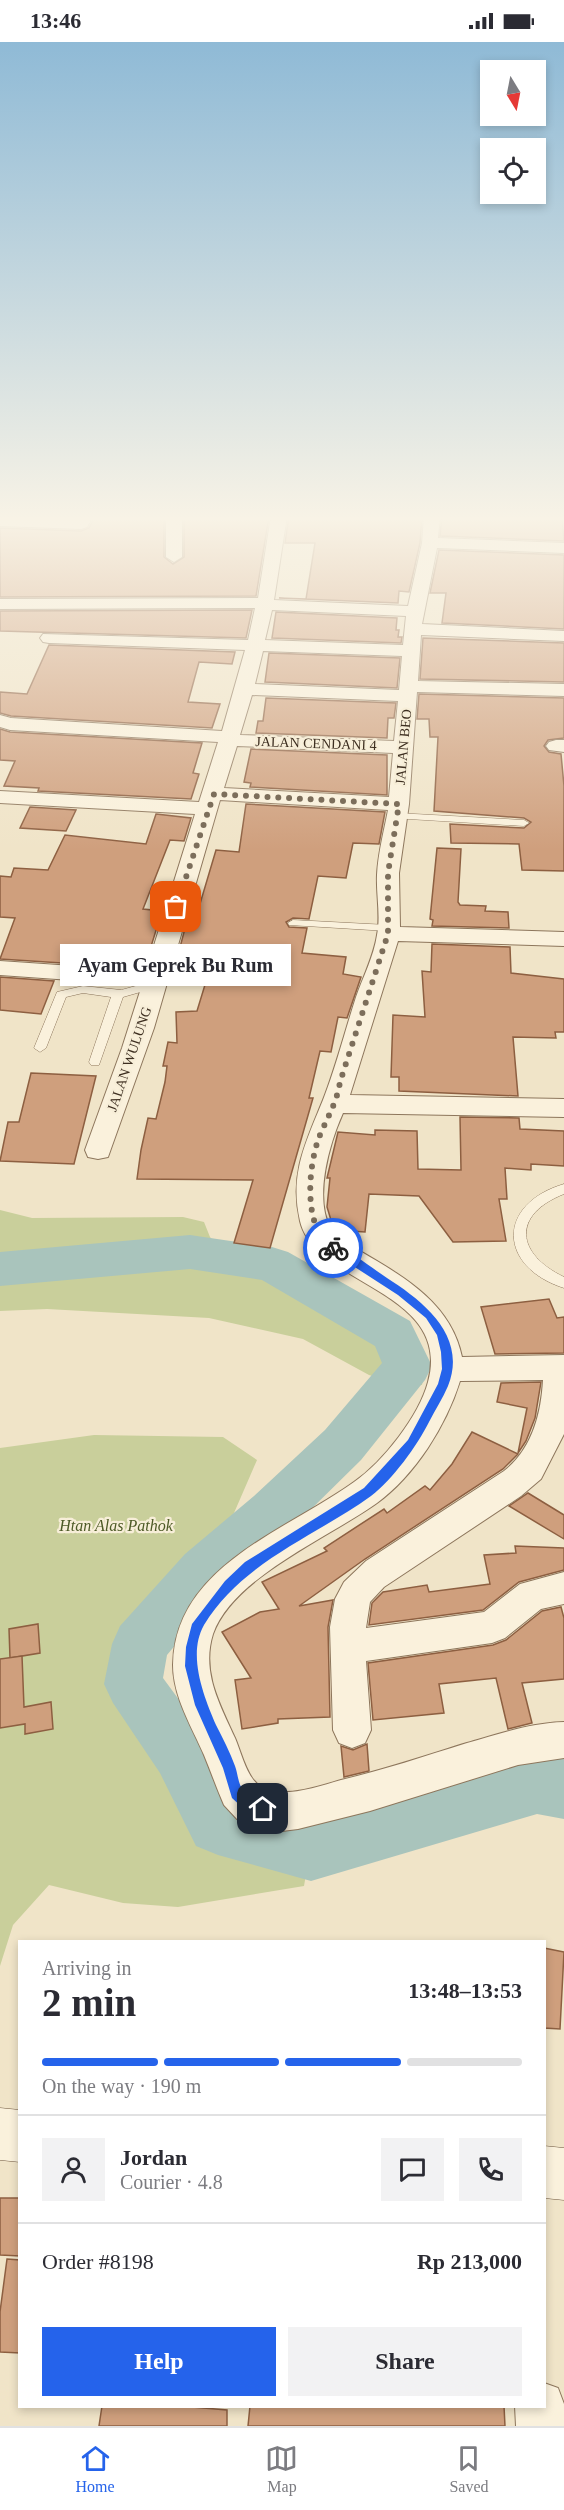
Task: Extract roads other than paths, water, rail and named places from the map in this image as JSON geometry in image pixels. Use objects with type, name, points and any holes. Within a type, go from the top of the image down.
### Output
[{"type":"street","name":"JALAN WULUNG","points":[[98,1150],[211,801],[261,627]]},
{"type":"street","name":"JALAN BEO","points":[[413,627],[398,810],[388,873],[388,931],[340,1082],[336,1104],[320,1136],[312,1164],[311,1192],[316,1228],[321,1239],[402,1292],[430,1316],[442,1335],[447,1369]]},
{"type":"street","points":[[482,627],[564,636]]},
{"type":"street","points":[[49,638],[411,651]]},
{"type":"street","points":[[245,689],[564,690]]},
{"type":"street","name":"JALAN CENDANI 4","points":[[0,721],[10,724],[402,747]]},
{"type":"street","points":[[0,797],[211,801],[398,810]]},
{"type":"street","points":[[388,931],[564,939]]},
{"type":"street","points":[[0,968],[154,982]]},
{"type":"street","points":[[336,1104],[564,1108]]},
{"type":"street","points":[[352,1731],[348,1646],[351,1606],[358,1588],[384,1568],[507,1487],[534,1463],[558,1405],[561,1367],[447,1369],[443,1384],[412,1443],[368,1491],[249,1566],[214,1603],[198,1624],[192,1647],[191,1666],[195,1688],[229,1768],[236,1793],[249,1805],[272,1811],[289,1811],[367,1794],[488,1755],[540,1742],[564,1740]]},
{"type":"street","points":[[348,1646],[410,1640],[492,1627],[532,1595],[564,1588]]},
{"type":"street","points":[[0,2134],[18,2136]]},
{"type":"street","points":[[546,2172],[564,2174]]},
{"type":"street","points":[[540,2408],[541,2426]]},
{"type":"lane","points":[[398,810],[525,823]]},
{"type":"lane","points":[[293,923],[388,931]]},
{"type":"lane","points":[[40,1048],[61,995],[73,988],[118,994],[154,982]]},
{"type":"lane","points":[[95,1062],[118,994]]},
{"type":"lane","points":[[564,1190],[552,1192],[526,1213],[518,1242],[524,1254],[544,1275],[564,1283]]},
{"type":"waterway","points":[[0,1269],[190,1252],[272,1264],[393,1334],[408,1366],[343,1445],[273,1512],[204,1571],[140,1644],[133,1684],[181,1752],[218,1824],[311,1850],[537,1784],[564,1789]]},
{"type":"place","name":"Ayam Geprek Bu Rum","points":[[176,907]]},
{"type":"park label","name":"Htan Alas Pathok","points":[[116,1525]]}]
